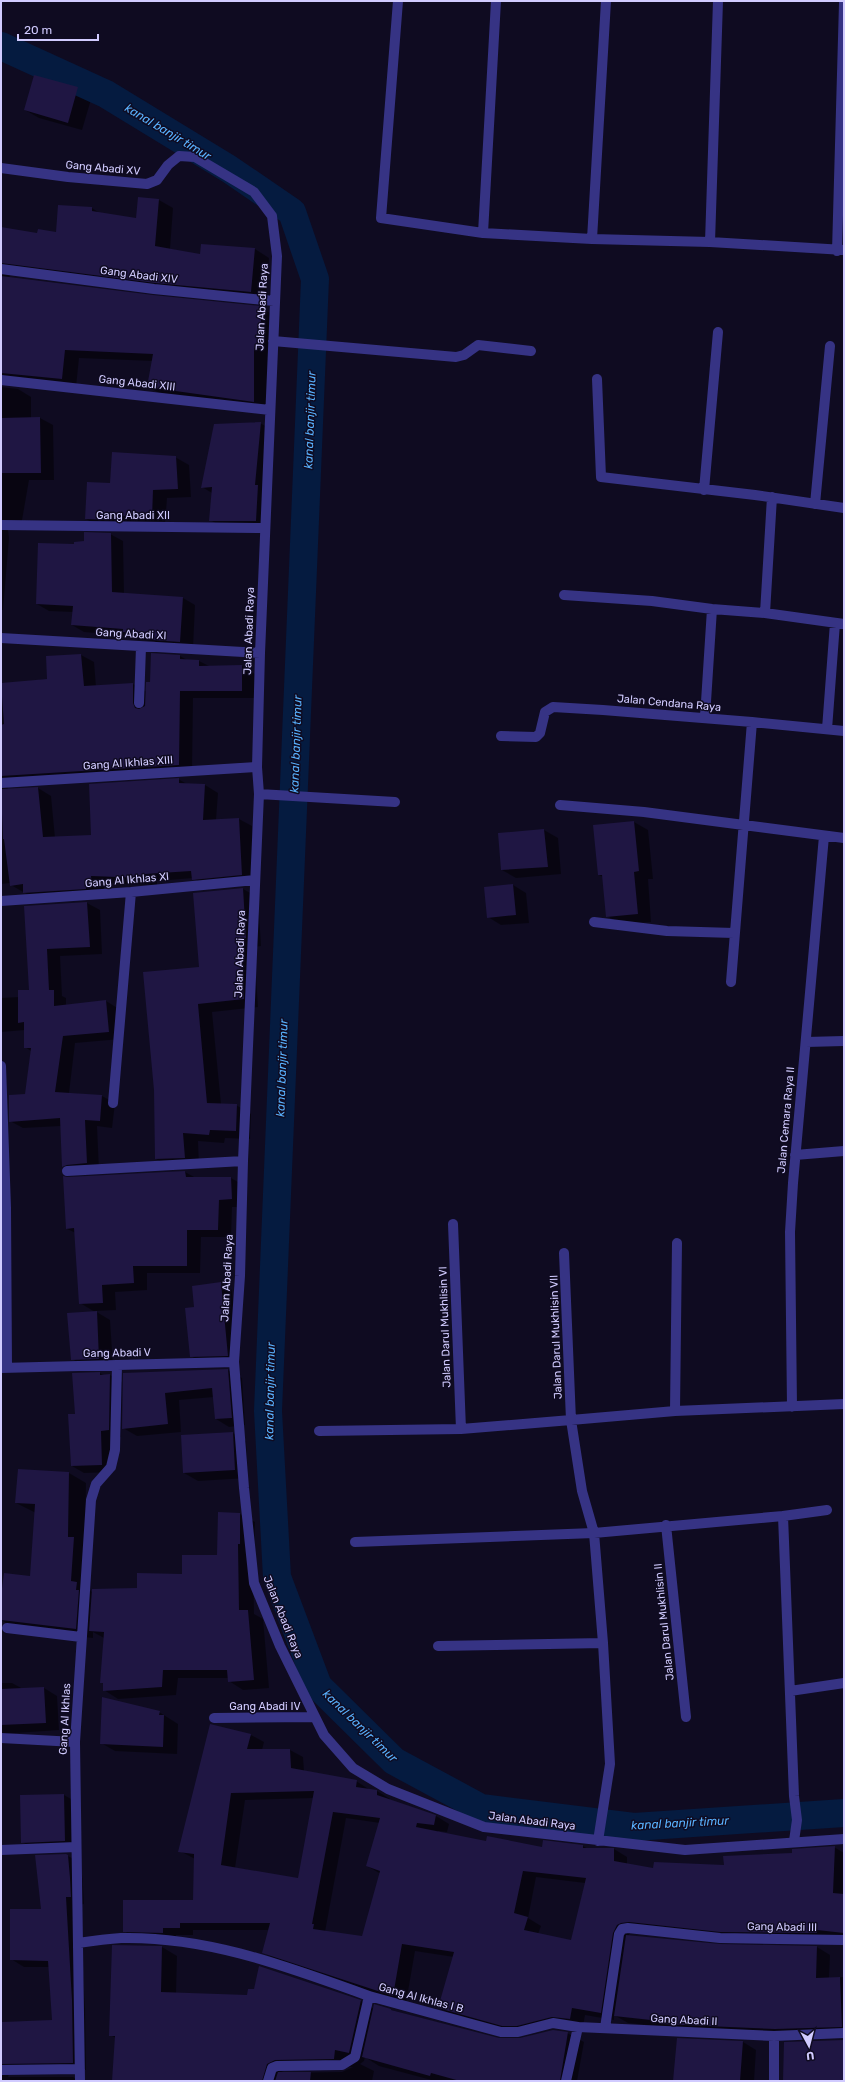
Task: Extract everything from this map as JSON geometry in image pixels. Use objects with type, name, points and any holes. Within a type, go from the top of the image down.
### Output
[{"type":"street","points":[[398,1],[381,218],[483,233],[592,239],[710,242],[840,250],[844,3]]},
{"type":"street","points":[[483,233],[496,1]]},
{"type":"street","points":[[592,239],[606,1]]},
{"type":"street","points":[[710,242],[718,1]]},
{"type":"street","name":"Gang Abadi XV","points":[[1,168],[68,177],[147,184],[157,180],[168,165],[180,156],[195,157],[254,192],[272,216],[277,256]]},
{"type":"street","name":"Jalan Abadi Raya","points":[[277,256],[264,528],[257,767],[259,794],[243,1162],[240,1276],[234,1362],[244,1488],[254,1583],[280,1646],[324,1735],[353,1768],[388,1789],[484,1828],[598,1841],[685,1850],[844,1838]]},
{"type":"street","name":"Gang Abadi XIV","points":[[1,269],[154,289],[274,301]]},
{"type":"street","points":[[704,490],[718,332]]},
{"type":"street","points":[[273,341],[456,357],[464,355],[478,345],[531,351]]},
{"type":"street","points":[[815,504],[830,346]]},
{"type":"street","points":[[597,379],[601,477],[772,497],[844,508]]},
{"type":"street","name":"Gang Abadi XIII","points":[[1,380],[270,410]]},
{"type":"street","points":[[765,613],[772,497]]},
{"type":"street","name":"Gang Abadi XII","points":[[1,525],[264,528]]},
{"type":"street","points":[[564,596],[652,601],[712,609],[765,613],[839,623],[827,729]]},
{"type":"street","points":[[705,717],[712,609]]},
{"type":"street","name":"Gang Abadi XI","points":[[1,638],[260,653]]},
{"type":"street","points":[[139,703],[141,646]]},
{"type":"street","name":"Jalan Cendana Raya","points":[[501,736],[536,737],[540,733],[545,712],[553,707],[705,717],[844,731]]},
{"type":"street","points":[[731,982],[734,933],[745,826],[752,722]]},
{"type":"street","name":"Gang Al Ikhlas XIII","points":[[1,783],[257,767]]},
{"type":"street","points":[[259,794],[282,794],[395,802]]},
{"type":"street","points":[[560,805],[644,812],[844,838]]},
{"type":"street","name":"Jalan Cemara Raya II","points":[[792,1407],[790,1232],[795,1155],[824,836]]},
{"type":"street","name":"Gang Al Ikhlas XI","points":[[1,901],[131,892],[255,880]]},
{"type":"street","points":[[114,1104],[131,892]]},
{"type":"street","points":[[594,922],[667,931],[734,933]]},
{"type":"street","points":[[806,1042],[844,1041]]},
{"type":"street","points":[[1,1066],[6,1208],[4,1368]]},
{"type":"street","points":[[795,1155],[844,1151]]},
{"type":"street","points":[[67,1171],[243,1162]]},
{"type":"street","name":"Jalan Darul Mukhlisin VI","points":[[453,1224],[461,1429]]},
{"type":"street","points":[[675,1410],[677,1243]]},
{"type":"street","name":"Jalan Darul Mukhlisin VII","points":[[564,1253],[571,1420],[582,1491],[594,1533],[603,1643],[610,1764],[598,1841]]},
{"type":"street","name":"Gang Abadi V","points":[[4,1368],[234,1362]]},
{"type":"street","name":"Gang Al Ikhlas","points":[[80,2081],[75,1742],[87,1538],[93,1490],[96,1484],[111,1467],[115,1450],[118,1365]]},
{"type":"street","points":[[319,1431],[461,1429],[675,1410],[844,1404]]},
{"type":"street","points":[[355,1542],[594,1533],[666,1525],[783,1516],[827,1510]]},
{"type":"street","points":[[783,1516],[794,1796],[797,1820],[794,1841]]},
{"type":"street","name":"Jalan Darul Mukhlisin II","points":[[666,1525],[686,1717]]},
{"type":"street","points":[[8,1628],[81,1637]]},
{"type":"street","points":[[438,1646],[603,1643]]},
{"type":"street","points":[[790,1690],[844,1684]]},
{"type":"street","name":"Gang Abadi IV","points":[[214,1718],[316,1717]]},
{"type":"street","points":[[1,1738],[75,1742]]},
{"type":"street","points":[[1,1850],[76,1847]]},
{"type":"street","name":"Gang Abadi III","points":[[605,2028],[618,1934],[622,1930],[628,1928],[720,1938],[844,1940]]},
{"type":"street","points":[[78,1943],[120,1938],[152,1939],[212,1946],[275,1962],[369,1996]]},
{"type":"street","name":"Gang Al Ikhlas I B","points":[[268,2081],[272,2068],[277,2066],[342,2065],[355,2057],[369,1996],[501,2032],[518,2032],[553,2023],[578,2027]]},
{"type":"street","points":[[566,2081],[578,2027]]},
{"type":"street","name":"Gang Abadi II","points":[[578,2027],[774,2036],[844,2033]]},
{"type":"street","points":[[774,2036],[774,2081]]},
{"type":"street","points":[[1,2070],[80,2069]]},
{"type":"building","points":[[34,75],[78,87],[68,123],[24,110]]},
{"type":"building","points":[[138,197],[159,199],[155,246],[200,254],[201,244],[255,248],[251,292],[155,283],[1,263],[1,227],[37,233],[38,229],[56,232],[58,205],[92,207],[92,211],[136,218]]},
{"type":"building","points":[[1,276],[153,295],[261,306],[261,348],[254,348],[254,402],[147,387],[153,354],[65,350],[62,379],[1,373]]},
{"type":"building","points":[[40,417],[41,473],[1,473],[1,418]]},
{"type":"building","points":[[261,422],[255,485],[258,485],[256,521],[209,521],[212,487],[201,488],[214,424]]},
{"type":"building","points":[[112,452],[176,456],[178,489],[153,490],[152,518],[110,515],[110,520],[85,519],[87,482],[110,483]]},
{"type":"building","points":[[84,532],[111,533],[112,592],[183,597],[180,642],[152,640],[152,635],[123,632],[123,629],[71,625],[73,606],[36,604],[38,543],[74,544],[74,542],[84,541]]},
{"type":"building","points":[[151,653],[180,655],[180,659],[199,660],[199,666],[242,665],[242,691],[180,691],[179,765],[1,776],[1,725],[4,724],[1,683],[47,679],[46,656],[81,654],[84,686],[133,683],[133,703],[135,708],[139,709],[145,706],[146,682],[150,682]]},
{"type":"building","points":[[179,778],[179,783],[205,784],[203,820],[239,818],[242,875],[192,880],[191,871],[145,874],[145,878],[91,876],[92,886],[86,886],[86,889],[23,893],[23,884],[10,886],[3,839],[1,789],[38,787],[43,837],[91,835],[89,784]]},
{"type":"building","points":[[634,821],[639,871],[634,872],[638,914],[606,917],[602,875],[598,875],[593,825]]},
{"type":"building","points":[[544,829],[548,867],[501,870],[498,833]]},
{"type":"building","points":[[513,884],[516,915],[487,918],[484,887]]},
{"type":"building","points":[[243,888],[246,938],[239,939],[244,999],[198,1004],[207,1103],[237,1104],[236,1131],[210,1130],[209,1135],[183,1133],[185,1158],[155,1159],[154,1090],[143,972],[199,967],[193,893]]},
{"type":"building","points":[[87,902],[90,947],[47,949],[49,990],[54,990],[54,1006],[106,1000],[109,1032],[63,1036],[55,1092],[102,1095],[100,1121],[85,1120],[87,1163],[62,1167],[60,1118],[9,1122],[9,1095],[25,1094],[31,1048],[24,1048],[24,1022],[18,1023],[18,990],[29,990],[24,906]]},
{"type":"building","points":[[185,1171],[186,1177],[231,1177],[232,1199],[219,1200],[218,1230],[187,1230],[187,1266],[133,1266],[134,1283],[102,1285],[103,1303],[79,1304],[74,1228],[66,1229],[63,1176]]},
{"type":"building","points":[[221,1282],[228,1356],[190,1357],[185,1308],[194,1307],[192,1286]]},
{"type":"building","points":[[97,1311],[99,1359],[71,1360],[67,1313]]},
{"type":"building","points":[[228,1369],[232,1418],[215,1419],[212,1388],[165,1393],[168,1424],[122,1429],[123,1373]]},
{"type":"building","points":[[100,1372],[100,1375],[110,1374],[109,1430],[101,1431],[102,1465],[71,1466],[68,1414],[75,1414],[72,1373]]},
{"type":"building","points":[[233,1432],[235,1470],[183,1473],[181,1435]]},
{"type":"building","points":[[18,1469],[69,1472],[68,1537],[74,1537],[71,1581],[77,1582],[76,1590],[79,1590],[76,1629],[1,1620],[1,1596],[4,1573],[30,1576],[35,1504],[15,1503]]},
{"type":"building","points":[[218,1512],[240,1513],[240,1544],[238,1544],[239,1610],[248,1610],[254,1680],[228,1682],[227,1670],[163,1670],[162,1687],[103,1691],[103,1683],[100,1683],[104,1632],[89,1631],[92,1589],[137,1588],[137,1573],[182,1574],[182,1555],[217,1555]]},
{"type":"building","points":[[44,1687],[46,1723],[1,1725],[1,1689]]},
{"type":"building","points":[[102,1697],[160,1711],[159,1715],[164,1715],[163,1747],[100,1744]]},
{"type":"building","points":[[210,1724],[251,1734],[247,1749],[290,1749],[291,1768],[357,1780],[356,1787],[377,1790],[377,1795],[436,1815],[434,1825],[417,1823],[416,1827],[486,1841],[487,1836],[542,1847],[543,1840],[583,1845],[583,1848],[614,1848],[614,1861],[653,1868],[654,1862],[724,1865],[723,1856],[792,1853],[792,1849],[835,1846],[833,1893],[844,1894],[844,1933],[817,1930],[817,1933],[720,1932],[629,1922],[621,1923],[617,1925],[613,1933],[601,2013],[572,2008],[570,2019],[552,2017],[517,2026],[502,2026],[438,2008],[454,1952],[402,1944],[393,1996],[262,1953],[270,1923],[180,1923],[180,1928],[163,1928],[163,1933],[123,1932],[123,1900],[193,1900],[194,1854],[178,1852]],"holes":[[[314,1791],[298,1878],[221,1865],[231,1793]],[[333,1812],[380,1818],[366,1866],[380,1871],[362,1936],[313,1929],[314,1924],[312,1924]],[[523,1871],[586,1878],[571,1940],[524,1930],[528,1917],[514,1913]]]},
{"type":"building","points":[[64,1794],[65,1841],[21,1843],[20,1795]]},
{"type":"building","points":[[35,1855],[68,1855],[71,1897],[66,1897],[72,2000],[73,2063],[1,2064],[1,2022],[52,2020],[48,1961],[10,1960],[10,1909],[41,1909]]},
{"type":"building","points":[[626,1935],[720,1944],[817,1946],[816,1978],[840,1977],[842,2027],[775,2029],[660,2024],[660,2021],[614,2016]]},
{"type":"building","points":[[112,1945],[162,1946],[161,1992],[247,1995],[248,1989],[254,1989],[259,1966],[361,2000],[349,2053],[335,2050],[334,2059],[275,2060],[267,2064],[262,2081],[112,2081],[115,2036],[109,2036]]},
{"type":"building","points":[[374,2004],[391,2010],[499,2038],[520,2038],[553,2030],[568,2032],[560,2081],[460,2081],[431,2073],[430,2076],[362,2057]]},
{"type":"building","points":[[677,2038],[743,2041],[740,2081],[673,2081]]},
{"type":"building","points":[[844,2040],[844,2081],[783,2081],[784,2042]]},
{"type":"building","points":[[278,2072],[311,2072],[310,2081],[275,2081]]},
{"type":"waterway","name":"kanal banjir timur","points":[[1,46],[106,94],[229,169],[292,212],[315,279],[268,1411],[277,1577],[318,1686],[394,1761],[481,1808],[634,1827],[844,1813]]}]
